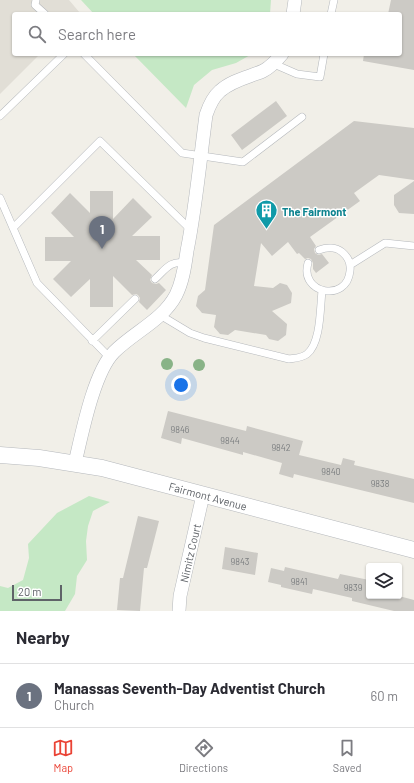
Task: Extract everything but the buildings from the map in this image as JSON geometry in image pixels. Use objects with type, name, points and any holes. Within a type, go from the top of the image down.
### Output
[{"type":"street","points":[[293,12],[294,0]]},
{"type":"street","points":[[74,462],[96,385],[104,366],[114,353],[166,309],[176,296],[181,284],[192,230],[206,115],[211,102],[220,91],[229,84],[264,70],[278,59]]},
{"type":"street","name":"Fairmont Avenue","points":[[0,455],[74,462],[102,468],[414,550]]},
{"type":"street","name":"Nimitz Court","points":[[179,611],[180,596],[203,495]]},
{"type":"lane","points":[[36,0],[35,5],[43,12]]},
{"type":"lane","points":[[331,12],[334,0]]},
{"type":"lane","points":[[0,116],[62,56]]},
{"type":"lane","points":[[86,56],[182,153],[243,162],[302,117]]},
{"type":"lane","points":[[278,59],[297,74],[320,77],[324,56]]},
{"type":"lane","points":[[13,228],[100,141],[192,230]]},
{"type":"lane","points":[[0,198],[36,283],[110,358]]},
{"type":"lane","points":[[350,265],[385,243],[414,246]]},
{"type":"lane","points":[[308,263],[307,268],[309,280],[316,288],[322,291],[334,291],[344,285],[350,277],[350,265],[346,256],[340,251],[329,248],[319,250]]},
{"type":"lane","points":[[155,279],[174,263],[185,263]]},
{"type":"lane","points":[[160,315],[190,333],[204,338],[289,359],[299,358],[307,354],[314,345],[317,333],[322,291]]},
{"type":"lane","points":[[92,341],[135,299]]},
{"type":"shaded area","points":[[0,0],[69,0],[79,12],[12,12],[12,56],[38,56],[0,94]]},
{"type":"green space","points":[[81,0],[271,0],[270,12],[92,12]]},
{"type":"green space","points":[[135,56],[248,56],[236,63],[212,70],[194,85],[186,108]]},
{"type":"green space","points":[[89,496],[110,502],[93,511],[88,526],[86,541],[87,560],[77,576],[75,594],[65,611],[0,611],[0,586],[8,588],[23,580],[29,558],[28,544],[57,513]]},
{"type":"place","name":"The Fairmont","points":[[266,230]]},
{"type":"place","name":"Manassas Seventh-Day Adventist Church","points":[[102,249]]}]
